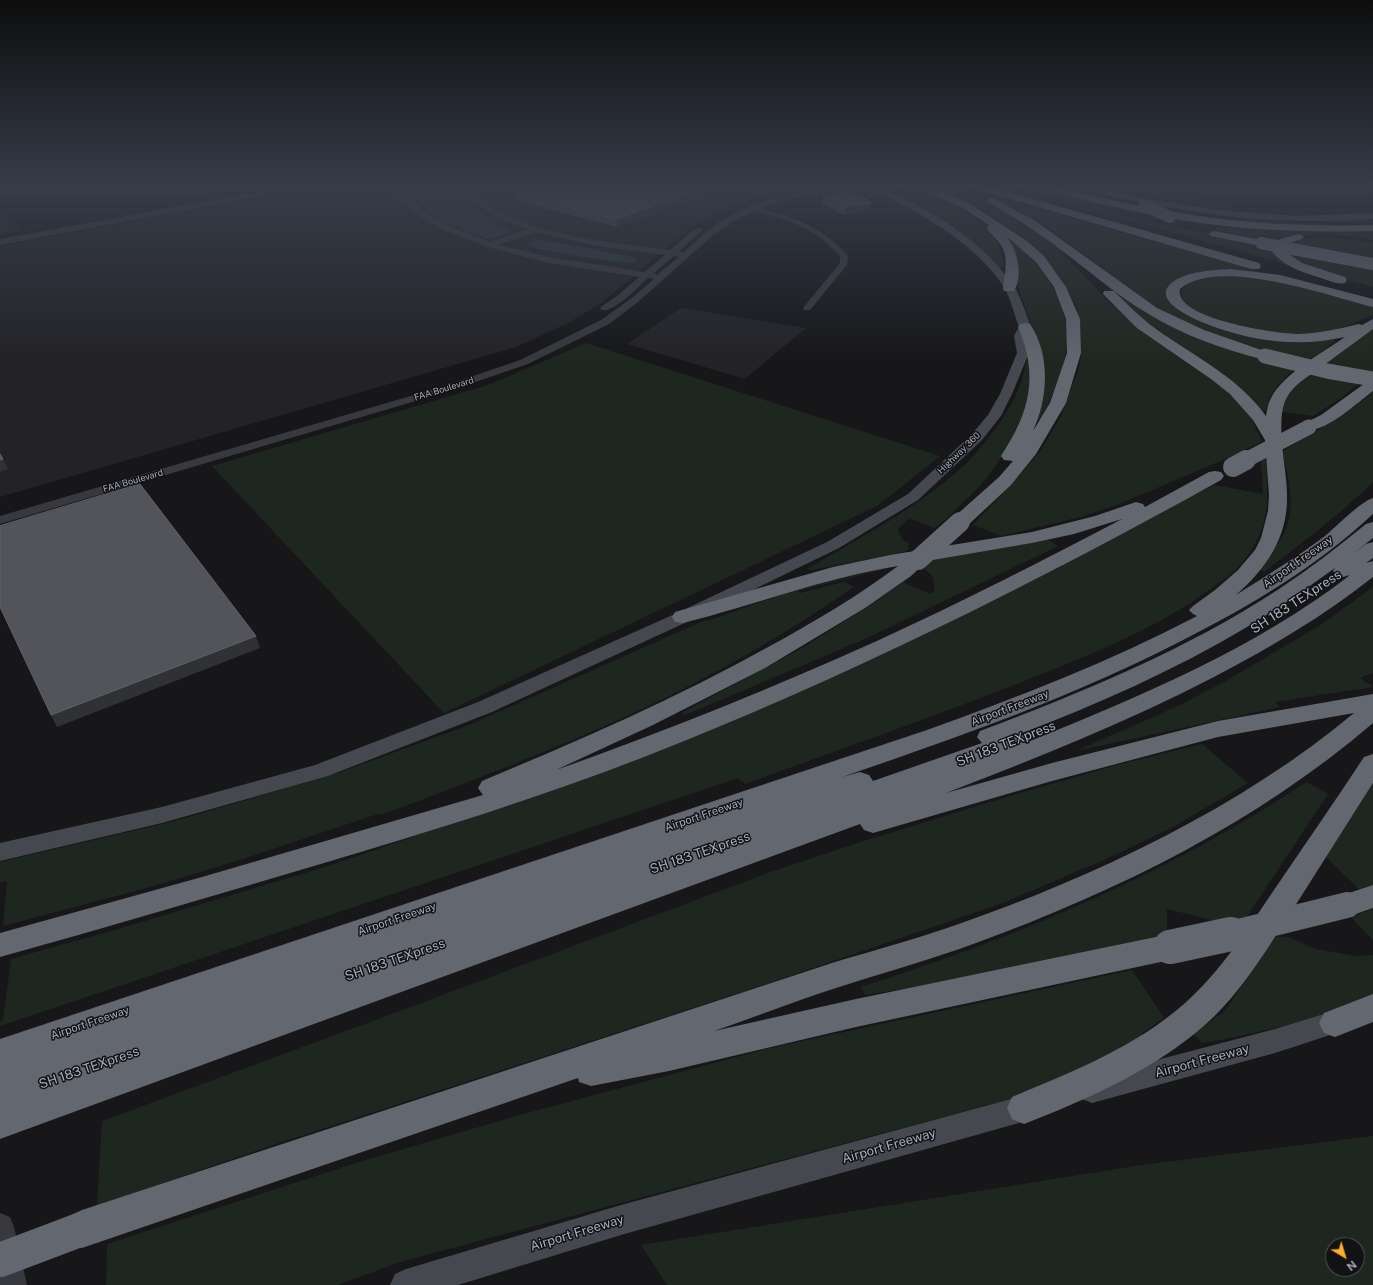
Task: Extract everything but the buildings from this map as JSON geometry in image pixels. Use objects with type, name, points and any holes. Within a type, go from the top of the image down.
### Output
[{"type":"highway","points":[[1007,244],[1012,272],[1009,288]]},
{"type":"highway","points":[[956,520],[1005,481],[1027,454],[1058,403],[1074,353],[1073,319],[1067,302],[1057,282],[1040,259],[1024,244]]},
{"type":"highway","points":[[1061,244],[1137,301],[1189,330],[1265,356],[1327,371],[1373,379]]},
{"type":"highway","points":[[1184,244],[1363,294]]},
{"type":"highway","points":[[1201,244],[1272,264],[1363,294]]},
{"type":"highway","points":[[1266,244],[1373,264]]},
{"type":"highway","points":[[1281,244],[1278,250],[1285,257],[1304,268],[1363,294]]},
{"type":"highway","points":[[1066,248],[1097,283],[1130,315],[1235,391],[1259,417],[1273,439]]},
{"type":"highway","points":[[1363,294],[1257,275],[1235,274],[1213,274],[1191,278],[1176,286],[1173,294],[1177,302],[1183,307],[1202,318],[1228,327],[1262,335],[1320,337],[1350,331],[1373,323]]},
{"type":"highway","points":[[1088,677],[1144,638],[1207,606],[1233,585],[1255,564],[1267,546],[1275,526],[1278,504],[1278,482],[1273,439],[1277,402],[1283,391],[1292,382],[1373,323]]},
{"type":"highway","points":[[247,875],[359,838],[458,802],[541,767],[675,706],[750,668],[822,626],[892,580],[918,560],[956,520],[997,474],[1016,447],[1030,418],[1038,393],[1036,362],[1029,335],[1025,327]]},
{"type":"highway","points":[[0,945],[247,875],[464,811],[550,782],[634,751],[842,665],[967,606],[1143,516],[1309,427],[1346,405],[1373,384]]},
{"type":"highway","points":[[683,617],[793,584],[856,568],[1041,536],[1087,524],[1130,510],[1224,472]]},
{"type":"highway","name":"Airport Freeway","points":[[0,1054],[967,725],[1088,677],[1156,646],[1217,614],[1259,589],[1327,543],[1373,504]]},
{"type":"highway","name":"SH 183 TEXpress","points":[[0,1076],[634,857],[942,754],[1036,719],[1136,675],[1235,624],[1281,597],[1310,577],[1373,528]]},
{"type":"highway","name":"SH 183 TEXpress","points":[[0,1099],[924,774],[1049,728],[1143,687],[1221,648],[1294,605],[1373,548]]},
{"type":"highway","points":[[0,1122],[987,768],[1111,718],[1168,692],[1263,642],[1332,597],[1373,567]]},
{"type":"highway","points":[[710,867],[864,826],[1045,774],[1160,743],[1218,729],[1373,702]]},
{"type":"highway","points":[[0,1260],[82,1229],[512,1086],[836,975],[951,940],[1032,908],[1107,876],[1175,842],[1291,775],[1346,734],[1373,710]]},
{"type":"highway","points":[[1024,1108],[1119,1066],[1159,1041],[1195,1014],[1218,991],[1245,958],[1373,763]]},
{"type":"highway","points":[[512,1086],[669,1056],[856,1013],[1170,947],[1265,926],[1360,901]]},
{"type":"highway","points":[[1335,1023],[1373,1009]]},
{"type":"main road","points":[[970,244],[983,256],[1009,288],[1025,327]]},
{"type":"main road","name":"Highway 360","points":[[683,617],[833,545],[913,497],[977,437],[994,416],[1006,394],[1023,353],[1020,336],[1025,327]]},
{"type":"main road","points":[[4,850],[162,815],[321,771],[485,707],[683,617]]},
{"type":"main road","name":"Airport Freeway","points":[[406,1285],[621,1220],[1024,1108],[1268,1043],[1335,1023]]},
{"type":"street","points":[[610,244],[686,255]]},
{"type":"street","points":[[636,248],[670,246],[675,244]]},
{"type":"street","name":"FAA Boulevard","points":[[0,520],[461,374],[512,356],[567,332],[597,314],[647,275],[681,244]]},
{"type":"street","name":"FAA Boulevard","points":[[0,508],[204,455],[442,390],[524,362],[605,322],[635,300],[699,244]]},
{"type":"street","points":[[807,308],[844,263],[844,256],[832,244]]},
{"type":"street","points":[[490,245],[549,260],[662,277]]},
{"type":"street","points":[[606,269],[627,278],[633,283],[632,287]]},
{"type":"street","points":[[543,343],[557,347]]},
{"type":"street","points":[[0,1227],[13,1285]]},
{"type":"shaded area","points":[[11,244],[672,244],[600,304],[570,322],[516,347],[0,497],[0,246]]},
{"type":"shaded area","points":[[564,244],[635,257],[638,262],[630,263],[577,256],[524,245]]},
{"type":"shaded area","points":[[974,244],[998,244],[1005,267],[999,267]]},
{"type":"shaded area","points":[[1009,244],[1017,244],[1038,266],[1055,292],[1065,321],[1067,336],[1064,362],[1056,387],[1041,420],[1036,419],[1032,329],[1017,283]]},
{"type":"shaded area","points":[[1030,244],[1053,244],[1107,300],[1140,328],[1202,371],[1229,393],[1246,410],[1262,442],[1119,504],[1084,516],[1002,536],[973,525],[1041,450],[1061,416],[1078,371],[1081,356],[1077,309],[1061,279]]},
{"type":"shaded area","points":[[1070,244],[1163,244],[1272,275],[1213,273],[1167,292],[1211,325],[1327,338],[1336,341],[1305,363],[1220,339],[1148,305]]},
{"type":"shaded area","points":[[1213,244],[1258,244],[1254,249],[1268,249],[1271,247],[1292,266]]},
{"type":"shaded area","points":[[1292,244],[1373,244],[1373,262]]},
{"type":"shaded area","points":[[1284,249],[1373,267],[1373,287],[1338,278],[1313,269],[1302,264]]},
{"type":"shaded area","points":[[1226,276],[1271,279],[1373,306],[1373,315],[1332,332],[1289,335],[1260,332],[1210,319],[1191,308],[1183,301],[1181,291],[1191,283],[1207,278]]},
{"type":"shaded area","points":[[1113,288],[1167,324],[1296,368],[1282,381],[1270,397],[1264,412],[1237,387],[1148,323],[1109,289]]},
{"type":"shaded area","points":[[681,308],[806,328],[745,379],[627,344]]},
{"type":"shaded area","points":[[1373,328],[1373,371],[1368,376],[1318,366]]},
{"type":"shaded area","points":[[586,343],[940,456],[877,506],[444,713],[212,466],[488,385]]},
{"type":"shaded area","points":[[1026,361],[1030,361],[1032,389],[1015,437],[991,472],[977,489],[945,520],[934,528],[912,519],[907,520],[898,529],[905,542],[910,544],[907,547],[910,548],[904,552],[812,570],[807,569],[867,535],[924,498],[964,465],[989,437],[1008,411],[1021,382]]},
{"type":"shaded area","points":[[1310,371],[1362,381],[1341,398],[1313,416],[1283,412],[1280,410],[1290,388]]},
{"type":"shaded area","points":[[1373,392],[1373,482],[1334,517],[1264,572],[1259,569],[1283,536],[1290,516],[1291,505],[1289,483],[1282,452],[1352,409]]},
{"type":"shaded area","points":[[1266,458],[1267,499],[1264,523],[1253,547],[1241,564],[1225,578],[1187,605],[1157,623],[1109,646],[978,699],[745,784],[738,778],[0,1026],[0,1022],[3,1021],[11,959],[118,929],[325,867],[485,812],[704,730],[1214,485],[1263,494],[1261,460]]},
{"type":"shaded area","points":[[1048,540],[1058,546],[865,639],[697,710],[684,715],[681,713],[804,647],[875,602],[903,582],[930,594],[934,591],[934,580],[932,575],[923,568],[932,560]]},
{"type":"shaded area","points":[[882,569],[798,591],[800,593],[844,582],[854,587],[748,654],[664,699],[542,753],[381,815],[378,814],[240,860],[154,886],[3,926],[7,881],[0,883],[0,862],[175,821],[338,773],[469,725],[703,621],[713,619],[792,591]]},
{"type":"shaded area","points":[[1373,587],[1373,673],[1360,678],[1373,687],[1275,702],[1280,707],[1076,751],[1180,705],[1226,681],[1322,624]]},
{"type":"shaded area","points":[[1202,744],[1248,783],[1171,828],[1104,860],[1003,903],[772,982],[267,1147],[97,1206],[102,1121],[768,873],[870,839],[997,800],[1117,765]]},
{"type":"shaded area","points":[[1306,782],[1328,794],[1246,918],[1220,922],[1167,909],[1167,934],[959,980],[865,995],[861,987],[977,947],[1091,900],[1147,874],[1201,845],[1254,815]]},
{"type":"shaded area","points":[[1373,784],[1373,885],[1360,890],[1326,857]]},
{"type":"shaded area","points":[[1373,909],[1373,940],[1351,917]]},
{"type":"shaded area","points":[[1275,937],[1289,937],[1315,949],[1357,956],[1373,955],[1373,996],[1351,1006],[1316,1018],[1251,1034],[1202,1043],[1193,1034],[1225,1011]]},
{"type":"shaded area","points":[[1132,970],[1164,1018],[1142,1033],[1146,1039],[1025,1095],[400,1262],[338,1285],[106,1285],[107,1244],[359,1162],[520,1115],[770,1048]]},
{"type":"shaded area","points":[[1373,1136],[1373,1285],[667,1285],[641,1245],[1142,1165]]}]
